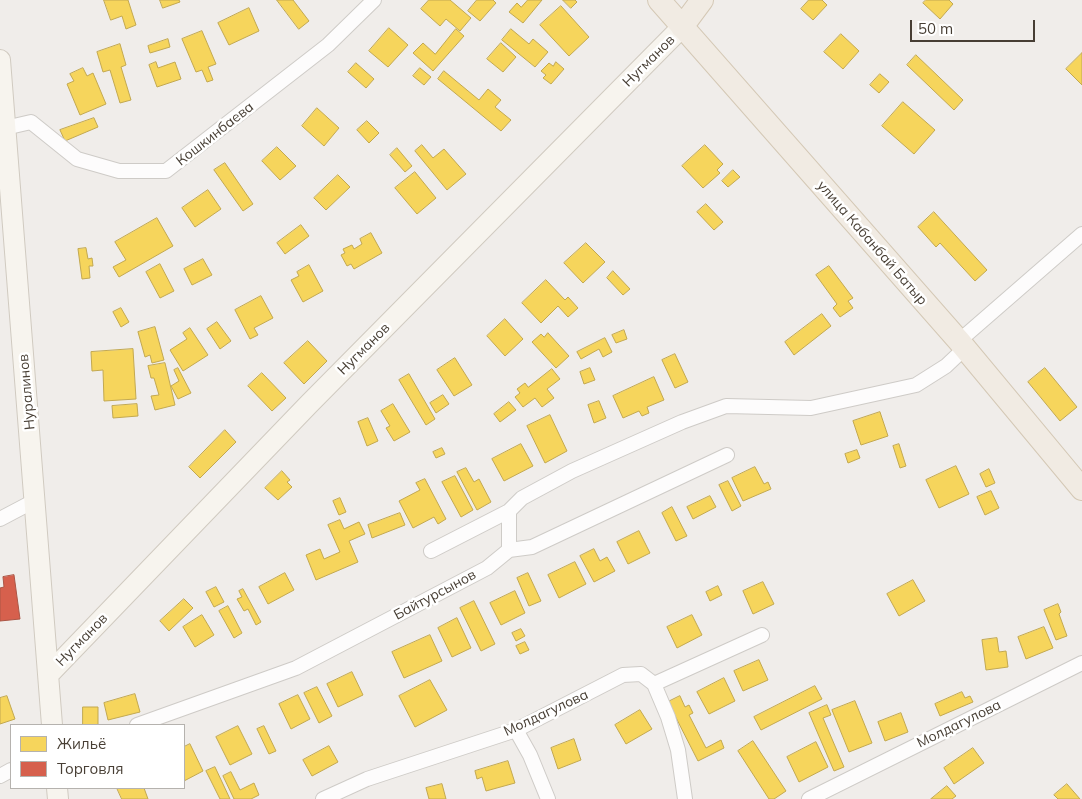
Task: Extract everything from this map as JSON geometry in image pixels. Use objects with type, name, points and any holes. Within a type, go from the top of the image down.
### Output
[{"type":"main road","name":"улица Кабанбай Батыр","points":[[659,0],[962,344],[1082,489]]},
{"type":"main road","points":[[682,27],[702,0]]},
{"type":"main road","name":"Нугманов","points":[[49,674],[309,404],[682,27]]},
{"type":"main road","name":"Нуралинов","points":[[0,60],[5,128],[8,264],[36,500],[52,724]]},
{"type":"street","name":"Кошкинбаева","points":[[5,128],[32,122],[77,159],[119,171],[166,171],[328,45],[374,0]]},
{"type":"street","points":[[431,551],[509,511],[522,498],[572,471],[682,422],[726,406],[812,408],[916,385],[946,366],[962,344],[1082,234]]},
{"type":"street","name":"Байтурсынов","points":[[140,724],[296,668],[487,568],[509,550],[532,546],[727,455]]},
{"type":"street","points":[[0,518],[36,500]]},
{"type":"street","points":[[509,511],[509,550]]},
{"type":"street","points":[[685,799],[678,750],[668,717],[654,684],[762,635]]},
{"type":"street","name":"Молдагулова","points":[[808,799],[1082,663]]},
{"type":"street","name":"Молдагулова","points":[[323,799],[367,779],[516,730],[623,675],[642,674],[654,684]]},
{"type":"street","points":[[516,730],[530,755],[548,799]]},
{"type":"building: Жильё","points":[[104,0],[128,0],[136,25],[126,29],[122,16],[111,20]]},
{"type":"building: Жильё","points":[[160,0],[179,0],[180,2],[163,8]]},
{"type":"building: Жильё","points":[[277,0],[293,0],[309,21],[299,29]]},
{"type":"building: Жильё","points":[[429,0],[450,0],[471,18],[460,31],[446,19],[440,26],[421,9]]},
{"type":"building: Жильё","points":[[477,0],[493,0],[496,3],[480,21],[468,11]]},
{"type":"building: Жильё","points":[[528,0],[542,0],[523,23],[509,12],[517,3],[521,7]]},
{"type":"building: Жильё","points":[[563,0],[575,0],[577,2],[571,8]]},
{"type":"building: Жильё","points":[[809,0],[822,0],[827,5],[813,20],[801,9]]},
{"type":"building: Жильё","points":[[926,0],[949,0],[953,4],[940,19],[923,3]]},
{"type":"building: Жильё","points":[[561,6],[589,37],[569,56],[540,25]]},
{"type":"building: Жильё","points":[[249,8],[259,31],[229,45],[218,23]]},
{"type":"building: Жильё","points":[[389,28],[408,45],[388,67],[369,51]]},
{"type":"building: Жильё","points":[[456,29],[464,36],[433,71],[413,53],[423,43],[435,54]]},
{"type":"building: Жильё","points":[[511,29],[529,44],[533,39],[548,52],[535,67],[502,40]]},
{"type":"building: Жильё","points":[[202,31],[216,64],[208,67],[213,80],[207,82],[202,70],[196,72],[182,39]]},
{"type":"building: Жильё","points":[[841,34],[859,51],[843,69],[824,52]]},
{"type":"building: Жильё","points":[[168,39],[170,47],[150,53],[148,46]]},
{"type":"building: Жильё","points":[[501,43],[516,57],[503,72],[487,59]]},
{"type":"building: Жильё","points":[[120,44],[126,65],[121,67],[131,100],[120,103],[110,70],[103,72],[97,52]]},
{"type":"building: Жильё","points":[[1082,53],[1082,85],[1066,69]]},
{"type":"building: Жильё","points":[[916,55],[963,100],[954,110],[907,65]]},
{"type":"building: Жильё","points":[[156,62],[158,68],[175,62],[181,79],[157,87],[149,65]]},
{"type":"building: Жильё","points":[[556,62],[564,69],[551,84],[543,78],[546,75],[541,71],[549,63],[553,66]]},
{"type":"building: Жильё","points":[[356,63],[374,79],[366,88],[348,72]]},
{"type":"building: Жильё","points":[[83,68],[87,76],[93,73],[106,104],[80,115],[67,84],[74,81],[70,74]]},
{"type":"building: Жильё","points":[[420,68],[431,77],[424,85],[413,76]]},
{"type":"building: Жильё","points":[[444,71],[479,100],[488,89],[501,100],[495,107],[511,120],[501,131],[438,79]]},
{"type":"building: Жильё","points":[[880,74],[889,82],[879,93],[870,85]]},
{"type":"building: Жильё","points":[[903,102],[935,130],[914,154],[882,126]]},
{"type":"building: Жильё","points":[[317,108],[339,128],[324,146],[302,126]]},
{"type":"building: Жильё","points":[[94,118],[98,127],[65,141],[60,130]]},
{"type":"building: Жильё","points":[[367,121],[379,133],[369,143],[357,130]]},
{"type":"building: Жильё","points":[[422,145],[433,158],[444,149],[466,174],[447,190],[415,151]]},
{"type":"building: Жильё","points":[[705,145],[723,164],[717,170],[720,173],[703,188],[682,166]]},
{"type":"building: Жильё","points":[[277,147],[296,166],[280,180],[262,161]]},
{"type":"building: Жильё","points":[[397,148],[412,166],[405,172],[390,155]]},
{"type":"building: Жильё","points":[[225,163],[253,204],[243,211],[214,170]]},
{"type":"building: Жильё","points":[[733,170],[740,177],[728,187],[722,181]]},
{"type":"building: Жильё","points":[[415,172],[436,198],[417,214],[395,188]]},
{"type":"building: Жильё","points":[[338,175],[350,187],[326,210],[314,198]]},
{"type":"building: Жильё","points":[[208,190],[221,209],[195,227],[182,208]]},
{"type":"building: Жильё","points":[[706,204],[723,222],[714,230],[697,212]]},
{"type":"building: Жильё","points":[[934,212],[987,270],[975,281],[940,243],[936,247],[918,227]]},
{"type":"building: Жильё","points":[[157,218],[173,246],[119,277],[113,267],[126,260],[115,242]]},
{"type":"building: Жильё","points":[[301,225],[309,236],[285,254],[277,243]]},
{"type":"building: Жильё","points":[[371,233],[382,253],[354,269],[351,264],[347,266],[341,255],[345,253],[343,249],[352,245],[354,249],[362,244],[360,239]]},
{"type":"building: Жильё","points":[[586,243],[605,262],[583,283],[564,263]]},
{"type":"building: Жильё","points":[[86,248],[88,259],[92,258],[93,266],[89,266],[90,278],[82,279],[78,249]]},
{"type":"building: Жильё","points":[[203,259],[212,275],[192,285],[184,269]]},
{"type":"building: Жильё","points":[[160,264],[174,291],[160,298],[146,272]]},
{"type":"building: Жильё","points":[[309,265],[323,291],[303,302],[291,280],[299,276],[297,272]]},
{"type":"building: Жильё","points":[[829,266],[853,298],[848,301],[853,308],[840,317],[833,308],[837,304],[816,275]]},
{"type":"building: Жильё","points":[[613,271],[630,289],[623,295],[607,278]]},
{"type":"building: Жильё","points":[[546,280],[565,300],[568,297],[578,308],[568,317],[558,306],[541,323],[522,303]]},
{"type":"building: Жильё","points":[[261,296],[273,318],[254,328],[258,335],[250,339],[235,310]]},
{"type":"building: Жильё","points":[[121,308],[129,322],[121,327],[113,312]]},
{"type":"building: Жильё","points":[[822,314],[831,326],[794,355],[785,342]]},
{"type":"building: Жильё","points":[[505,319],[523,339],[505,356],[487,336]]},
{"type":"building: Жильё","points":[[217,322],[231,341],[220,349],[207,329]]},
{"type":"building: Жильё","points":[[155,327],[164,360],[152,363],[150,355],[145,357],[138,332]]},
{"type":"building: Жильё","points":[[190,328],[208,355],[183,371],[170,350],[187,339],[183,333]]},
{"type":"building: Жильё","points":[[624,330],[627,339],[616,343],[612,335]]},
{"type":"building: Жильё","points":[[548,333],[569,356],[556,368],[532,342],[541,334],[544,337]]},
{"type":"building: Жильё","points":[[605,338],[612,352],[603,357],[599,349],[581,359],[577,352]]},
{"type":"building: Жильё","points":[[308,341],[327,361],[304,384],[284,363]]},
{"type":"building: Жильё","points":[[133,349],[136,399],[104,401],[103,370],[92,371],[91,352]]},
{"type":"building: Жильё","points":[[675,354],[688,382],[675,388],[662,360]]},
{"type":"building: Жильё","points":[[455,358],[472,385],[454,396],[437,370]]},
{"type":"building: Жильё","points":[[165,363],[175,405],[155,410],[151,396],[159,395],[148,366]]},
{"type":"building: Жильё","points":[[178,368],[191,393],[178,399],[171,386],[179,381],[174,370]]},
{"type":"building: Жильё","points":[[590,368],[595,380],[584,384],[580,372]]},
{"type":"building: Жильё","points":[[1045,368],[1077,407],[1060,421],[1028,382]]},
{"type":"building: Жильё","points":[[552,369],[560,379],[547,389],[554,398],[542,407],[535,398],[523,407],[515,397],[520,393],[517,389],[525,383],[528,387]]},
{"type":"building: Жильё","points":[[262,373],[286,398],[272,411],[248,386]]},
{"type":"building: Жильё","points":[[409,374],[435,419],[426,425],[399,380]]},
{"type":"building: Жильё","points":[[654,377],[664,400],[647,407],[649,413],[642,416],[639,411],[623,418],[613,396]]},
{"type":"building: Жильё","points":[[443,395],[449,404],[436,413],[430,403]]},
{"type":"building: Жильё","points":[[599,401],[606,418],[594,423],[588,405]]},
{"type":"building: Жильё","points":[[509,402],[516,410],[500,422],[494,414]]},
{"type":"building: Жильё","points":[[137,404],[138,416],[113,418],[112,406]]},
{"type":"building: Жильё","points":[[393,404],[410,432],[394,441],[386,428],[390,426],[381,411]]},
{"type":"building: Жильё","points":[[880,412],[888,436],[861,445],[853,421]]},
{"type":"building: Жильё","points":[[550,415],[567,451],[545,463],[527,426]]},
{"type":"building: Жильё","points":[[368,418],[378,441],[367,446],[358,422]]},
{"type":"building: Жильё","points":[[225,430],[236,442],[200,478],[189,467]]},
{"type":"building: Жильё","points":[[521,444],[533,466],[504,481],[492,459]]},
{"type":"building: Жильё","points":[[899,444],[906,466],[900,468],[893,446]]},
{"type":"building: Жильё","points":[[442,448],[445,454],[436,458],[433,452]]},
{"type":"building: Жильё","points":[[857,450],[860,458],[848,463],[845,454]]},
{"type":"building: Жильё","points":[[956,466],[969,494],[939,508],[926,480]]},
{"type":"building: Жильё","points":[[755,467],[764,484],[768,482],[771,489],[743,501],[732,478]]},
{"type":"building: Жильё","points":[[466,468],[474,482],[479,479],[491,502],[477,510],[457,472]]},
{"type":"building: Жильё","points":[[989,469],[995,483],[986,487],[980,474]]},
{"type":"building: Жильё","points":[[282,471],[290,480],[287,482],[292,487],[278,500],[265,488]]},
{"type":"building: Жильё","points":[[455,476],[473,510],[461,517],[442,482]]},
{"type":"building: Жильё","points":[[425,479],[446,519],[438,524],[434,517],[413,528],[399,501],[420,490],[416,483]]},
{"type":"building: Жильё","points":[[728,481],[741,506],[732,511],[719,485]]},
{"type":"building: Жильё","points":[[991,491],[999,508],[985,515],[977,497]]},
{"type":"building: Жильё","points":[[710,496],[716,507],[693,519],[687,507]]},
{"type":"building: Жильё","points":[[340,498],[346,512],[339,515],[333,501]]},
{"type":"building: Жильё","points":[[672,507],[687,536],[676,541],[662,513]]},
{"type":"building: Жильё","points":[[400,513],[405,525],[372,538],[368,525]]},
{"type":"building: Жильё","points":[[340,520],[344,529],[359,522],[365,534],[349,541],[358,562],[316,580],[306,555],[320,549],[324,559],[340,552],[328,525]]},
{"type":"building: Жильё","points":[[639,531],[650,553],[628,564],[617,542]]},
{"type":"building: Жильё","points":[[594,549],[600,561],[607,557],[615,571],[594,582],[580,556]]},
{"type":"building: Жильё","points":[[575,562],[586,584],[559,598],[548,575]]},
{"type":"building: Жильё","points":[[285,573],[294,590],[268,604],[259,587]]},
{"type":"building: Жильё","points":[[528,573],[541,601],[529,606],[517,578]]},
{"type":"building: Жильё","points":[[913,580],[925,601],[899,616],[887,594]]},
{"type":"building: Жильё","points":[[763,582],[774,604],[753,614],[743,591]]},
{"type":"building: Жильё","points":[[718,586],[722,595],[710,601],[706,592]]},
{"type":"building: Жильё","points":[[216,587],[224,602],[214,607],[206,592]]},
{"type":"building: Жильё","points":[[243,589],[261,622],[256,625],[248,609],[244,611],[237,599],[242,597],[239,591]]},
{"type":"building: Жильё","points":[[515,591],[525,613],[501,625],[490,603]]},
{"type":"building: Жильё","points":[[184,599],[193,608],[169,631],[160,621]]},
{"type":"building: Жильё","points":[[474,601],[495,644],[481,651],[460,608]]},
{"type":"building: Жильё","points":[[1058,604],[1061,612],[1059,614],[1067,636],[1056,640],[1044,610]]},
{"type":"building: Жильё","points":[[228,606],[242,633],[234,638],[219,611]]},
{"type":"building: Жильё","points":[[202,615],[214,635],[195,647],[183,627]]},
{"type":"building: Жильё","points":[[692,615],[702,635],[677,648],[667,627]]},
{"type":"building: Жильё","points":[[457,618],[471,648],[452,657],[438,628]]},
{"type":"building: Жильё","points":[[1044,627],[1053,648],[1026,659],[1018,637]]},
{"type":"building: Жильё","points":[[521,629],[525,636],[516,641],[512,633]]},
{"type":"building: Жильё","points":[[430,635],[442,661],[404,678],[392,652]]},
{"type":"building: Жильё","points":[[997,638],[999,652],[1006,651],[1008,667],[986,670],[982,640]]},
{"type":"building: Жильё","points":[[525,642],[529,650],[520,654],[516,646]]},
{"type":"building: Жильё","points":[[759,660],[768,680],[743,691],[734,671]]},
{"type":"building: Жильё","points":[[352,672],[363,695],[338,707],[327,684]]},
{"type":"building: Жильё","points":[[724,678],[735,701],[709,714],[697,692]]},
{"type":"building: Жильё","points":[[430,680],[447,710],[415,727],[399,696]]},
{"type":"building: Жильё","points":[[815,686],[822,699],[761,730],[754,717]]},
{"type":"building: Жильё","points":[[317,687],[332,716],[319,723],[304,693]]},
{"type":"building: Жильё","points":[[962,692],[965,698],[970,696],[973,702],[940,716],[935,704]]},
{"type":"building: Жильё","points":[[135,694],[140,712],[108,720],[104,703]]},
{"type":"building: Жильё","points":[[298,695],[310,719],[291,729],[279,704]]},
{"type":"building: Жильё","points":[[7,696],[15,719],[0,724],[0,698]]},
{"type":"building: Жильё","points":[[680,696],[685,707],[689,705],[693,713],[689,715],[706,748],[721,740],[724,748],[698,761],[668,702]]},
{"type":"building: Жильё","points":[[855,701],[872,743],[849,752],[832,710]]},
{"type":"building: Жильё","points":[[827,705],[831,715],[823,718],[844,767],[834,771],[809,713]]},
{"type":"building: Жильё","points":[[83,707],[98,707],[98,724],[83,724]]},
{"type":"building: Жильё","points":[[640,710],[652,729],[626,744],[615,725]]},
{"type":"building: Жильё","points":[[901,713],[908,732],[885,741],[878,722]]},
{"type":"building: Жильё","points":[[238,726],[252,754],[230,765],[216,737]]},
{"type":"building: Жильё","points":[[264,726],[276,751],[269,754],[257,729]]},
{"type":"building: Жильё","points":[[574,739],[581,760],[558,769],[551,748]]},
{"type":"building: Жильё","points":[[753,741],[786,791],[774,799],[769,799],[738,751]]},
{"type":"building: Жильё","points":[[816,742],[828,767],[799,782],[787,757]]},
{"type":"building: Жильё","points":[[190,744],[203,771],[185,780],[185,746]]},
{"type":"building: Жильё","points":[[329,746],[338,762],[312,776],[303,760]]},
{"type":"building: Жильё","points":[[973,748],[984,763],[954,784],[944,768]]},
{"type":"building: Жильё","points":[[508,761],[515,783],[486,791],[482,777],[477,779],[475,771]]},
{"type":"building: Жильё","points":[[215,767],[230,799],[220,799],[206,771]]},
{"type":"building: Жильё","points":[[231,772],[240,790],[254,783],[259,795],[251,799],[234,799],[223,776]]},
{"type":"building: Жильё","points":[[442,784],[446,799],[429,799],[426,788]]},
{"type":"building: Жильё","points":[[1067,784],[1080,799],[1058,799],[1054,795]]},
{"type":"building: Жильё","points":[[947,786],[956,796],[952,799],[931,799]]},
{"type":"building: Жильё","points":[[117,789],[144,789],[148,799],[122,799]]},
{"type":"building: Торговля","points":[[14,575],[20,619],[0,621],[0,588],[4,587],[3,577]]}]
